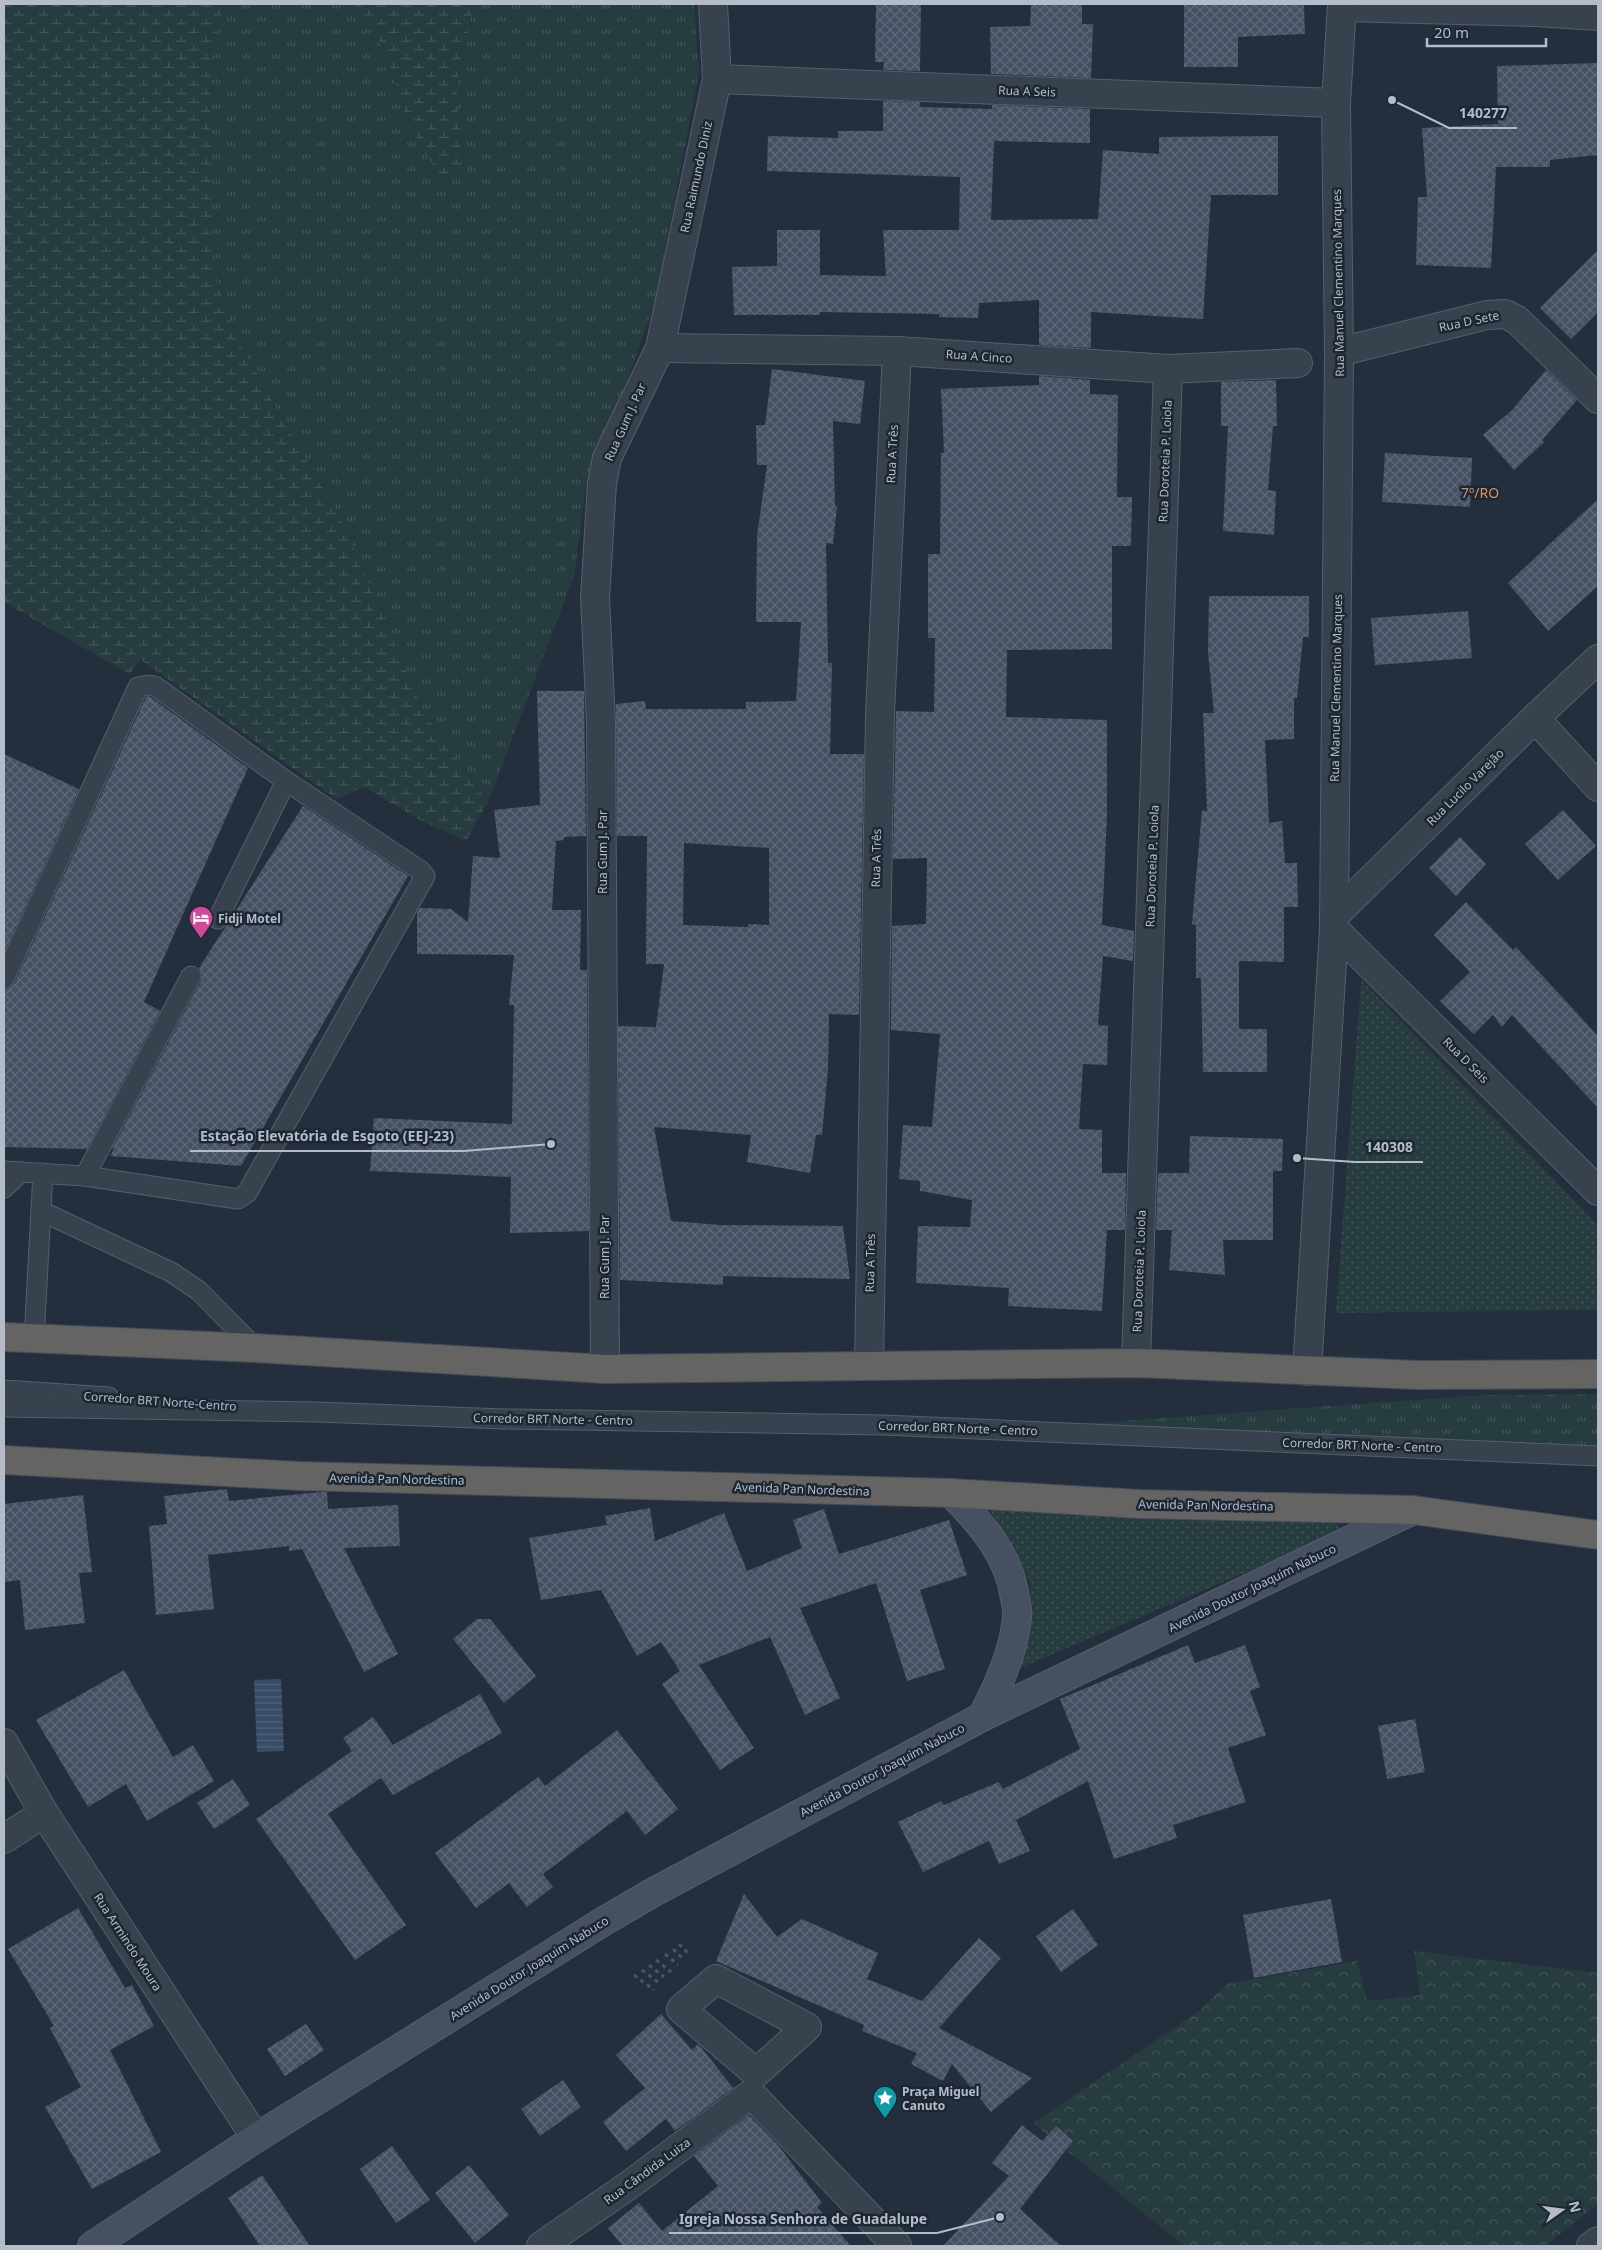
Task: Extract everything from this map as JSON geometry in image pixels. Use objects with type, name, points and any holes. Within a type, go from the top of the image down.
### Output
[{"type":"highway","points":[[4,1337],[255,1348],[605,1369],[1136,1363],[1418,1375],[1598,1374]]},
{"type":"highway","name":"Avenida Pan Nordestina","points":[[4,1460],[299,1476],[951,1493],[1139,1504],[1413,1510],[1598,1535]]},
{"type":"main road","points":[[951,1493],[980,1522],[1003,1557],[1014,1586],[1018,1616],[1012,1643],[997,1687],[982,1717]]},
{"type":"main road","name":"Avenida Doutor Joaquim Nabuco","points":[[92,2246],[256,2138],[626,1908],[982,1717],[1413,1510]]},
{"type":"street","name":"Rua Raimundo Diniz","points":[[660,348],[717,78],[713,4]]},
{"type":"street","points":[[1342,5],[1598,16]]},
{"type":"street","name":"Rua Manuel Clementino Marques","points":[[1307,1371],[1334,923],[1339,352],[1336,102],[1342,5]]},
{"type":"street","name":"Rua A Seis","points":[[717,78],[1336,102]]},
{"type":"street","name":"Rua D Sete","points":[[1339,352],[1487,315],[1505,314],[1517,320],[1598,399]]},
{"type":"street","name":"Rua A Cinco","points":[[660,348],[897,351],[1168,369],[1298,363]]},
{"type":"street","name":"Rua Gum J. Par","points":[[605,1369],[601,722],[595,588],[602,483],[607,458],[660,348]]},
{"type":"street","name":"Rua A Três","points":[[869,1366],[880,714],[897,351]]},
{"type":"street","name":"Rua Doroteia P. Loiola","points":[[1136,1363],[1168,369]]},
{"type":"street","name":"Rua Lucilo Varejão","points":[[1334,923],[1535,718],[1598,659]]},
{"type":"street","points":[[1535,718],[1598,787]]},
{"type":"street","name":"Rua D Seis","points":[[1334,923],[1598,1191]]},
{"type":"street","name":"Rua Armindo Moura","points":[[4,1743],[44,1813],[256,2138]]},
{"type":"street","points":[[4,1839],[44,1813]]},
{"type":"street","name":"Rua Cândida Luiza","points":[[541,2246],[632,2184],[752,2094],[897,2246]]},
{"type":"street","points":[[1591,2246],[1598,2241]]},
{"type":"lane","points":[[4,979],[138,687],[148,684],[155,686],[286,781],[422,871],[424,878],[245,1196],[238,1199],[86,1176],[12,1171],[4,1188]]},
{"type":"lane","points":[[218,919],[286,781]]},
{"type":"lane","points":[[86,1176],[191,976]]},
{"type":"lane","points":[[34,1339],[43,1173]]},
{"type":"lane","points":[[41,1211],[171,1272],[199,1291],[255,1348]]},
{"type":"lane","name":"Corredor BRT Norte-Centro","points":[[4,1390],[317,1412]]},
{"type":"lane","points":[[4,1407],[317,1412]]},
{"type":"lane","name":"Corredor BRT Norte - Centro","points":[[317,1412],[504,1419],[884,1425],[1598,1456]]},
{"type":"green space","points":[[4,4],[225,4],[210,51],[212,269],[237,339],[345,527],[425,714],[488,802],[466,841],[422,821],[364,787],[336,799],[141,660],[129,674],[4,602]]},
{"type":"green space","points":[[225,4],[354,4],[360,8],[388,57],[407,121],[464,169],[456,87],[474,4],[694,4],[699,72],[655,302],[629,376],[587,477],[574,576],[488,802],[425,714],[345,527],[237,339],[211,269],[210,51]]},
{"type":"green space","points":[[354,4],[474,4],[456,87],[464,169],[440,176],[407,121],[388,57],[360,8]]},
{"type":"green space","points":[[1361,980],[1598,1225],[1598,1310],[1336,1313]]},
{"type":"green space","points":[[1598,1394],[1598,1456],[995,1430],[1483,1395]]},
{"type":"green space","points":[[988,1506],[1335,1521],[1341,1532],[1001,1676],[1025,1645],[1030,1623],[1030,1582]]},
{"type":"green space","points":[[1414,1951],[1598,1973],[1598,2204],[1545,2246],[1184,2246],[1033,2123],[1198,2012],[1227,1984],[1357,1961],[1367,2001],[1420,1995]]},
{"type":"water","points":[[281,1679],[284,1751],[257,1752],[254,1680]]},
{"type":"building","points":[[876,4],[921,4],[920,71],[883,70],[884,62],[875,62]]},
{"type":"building","points":[[1031,4],[1082,4],[1082,24],[1093,24],[1091,78],[991,74],[990,27],[1030,26]]},
{"type":"building","points":[[1184,4],[1304,4],[1305,34],[1238,37],[1238,67],[1184,67]]},
{"type":"building","points":[[1598,63],[1598,155],[1550,160],[1550,167],[1496,167],[1491,268],[1416,265],[1418,197],[1427,197],[1422,128],[1498,124],[1497,66]]},
{"type":"building","points":[[883,101],[920,102],[920,107],[992,109],[992,105],[1090,109],[1090,143],[994,141],[991,220],[1098,219],[1103,150],[1159,154],[1159,137],[1278,136],[1278,195],[1211,195],[1203,319],[1091,312],[1091,348],[1039,345],[1039,300],[979,303],[978,318],[939,317],[939,314],[820,312],[820,315],[734,315],[732,267],[777,266],[777,230],[820,230],[820,275],[886,276],[883,230],[959,230],[960,177],[767,171],[768,136],[838,138],[838,131],[883,131]]},
{"type":"building","points":[[1598,250],[1598,312],[1571,339],[1540,308]]},
{"type":"building","points":[[772,369],[865,381],[860,424],[833,421],[835,506],[837,506],[833,544],[826,543],[828,663],[832,663],[830,754],[864,754],[859,1015],[829,1014],[828,1069],[822,1135],[816,1135],[810,1173],[747,1162],[751,1135],[654,1127],[671,1221],[721,1225],[843,1226],[850,1279],[723,1276],[723,1285],[620,1280],[618,1026],[656,1027],[664,964],[646,964],[647,836],[617,836],[616,704],[645,701],[646,709],[746,709],[746,702],[796,701],[801,622],[756,622],[757,536],[767,465],[757,465],[756,425],[765,425]],"holes":[[[684,843],[769,848],[769,925],[748,924],[748,927],[683,925]]]},
{"type":"building","points":[[1546,370],[1577,400],[1542,440],[1544,442],[1514,470],[1483,435],[1512,410]]},
{"type":"building","points":[[1039,376],[1090,380],[1090,394],[1118,395],[1117,497],[1132,497],[1131,546],[1112,546],[1112,649],[1007,650],[1006,717],[1107,720],[1107,814],[1102,925],[1134,931],[1133,961],[1103,956],[1098,1025],[1108,1026],[1107,1065],[1083,1064],[1079,1129],[1102,1130],[1102,1173],[1126,1173],[1125,1230],[1107,1230],[1102,1311],[1008,1306],[1009,1288],[916,1283],[918,1226],[970,1227],[972,1200],[920,1191],[920,1181],[899,1179],[903,1125],[932,1127],[940,1034],[891,1030],[891,1015],[892,926],[926,924],[927,858],[893,859],[896,711],[934,712],[935,638],[928,638],[928,554],[940,554],[941,453],[944,453],[941,389],[1039,385]]},
{"type":"building","points":[[1276,380],[1277,426],[1273,426],[1268,490],[1276,491],[1274,535],[1223,531],[1228,426],[1221,426],[1221,382]]},
{"type":"building","points":[[1385,453],[1472,458],[1470,507],[1382,502]]},
{"type":"building","points":[[1598,499],[1598,586],[1548,631],[1508,583]]},
{"type":"building","points":[[1209,596],[1309,596],[1309,637],[1303,637],[1297,698],[1294,698],[1294,739],[1265,740],[1269,823],[1282,821],[1285,863],[1297,863],[1298,907],[1284,907],[1284,962],[1239,961],[1239,1029],[1267,1029],[1267,1072],[1203,1072],[1201,978],[1196,978],[1196,925],[1192,924],[1202,810],[1207,811],[1203,713],[1214,713],[1208,653]]},
{"type":"building","points":[[1468,611],[1472,658],[1375,665],[1371,618]]},
{"type":"building","points":[[537,691],[584,691],[586,836],[564,837],[564,840],[556,841],[552,910],[581,910],[580,970],[587,970],[589,1231],[510,1233],[511,1177],[370,1171],[374,1118],[512,1124],[514,1005],[509,1005],[514,955],[417,954],[417,913],[420,908],[451,909],[468,922],[473,856],[500,858],[494,810],[540,805]]},
{"type":"building","points":[[149,696],[248,768],[144,1002],[160,1011],[87,1149],[4,1147],[4,990],[14,984],[146,697]]},
{"type":"building","points":[[4,754],[79,789],[4,953]]},
{"type":"building","points":[[303,806],[408,876],[241,1166],[110,1156],[201,981],[202,975],[199,968]]},
{"type":"building","points":[[1563,810],[1596,846],[1558,880],[1525,844]]},
{"type":"building","points":[[1460,837],[1486,864],[1456,896],[1429,868]]},
{"type":"building","points":[[1466,902],[1513,950],[1516,947],[1598,1036],[1598,1108],[1512,1015],[1502,1027],[1493,1015],[1474,1034],[1440,1001],[1470,972],[1434,935]]},
{"type":"building","points":[[1190,1136],[1283,1139],[1282,1171],[1273,1171],[1273,1240],[1223,1240],[1225,1275],[1169,1270],[1172,1230],[1156,1230],[1158,1173],[1189,1173]]},
{"type":"building","points":[[227,1489],[229,1501],[327,1492],[328,1509],[398,1505],[400,1546],[344,1548],[398,1654],[364,1672],[302,1549],[289,1551],[289,1546],[208,1555],[214,1609],[156,1615],[149,1526],[167,1524],[164,1496]]},
{"type":"building","points":[[83,1495],[92,1572],[79,1573],[85,1623],[25,1630],[20,1580],[4,1582],[4,1504]]},
{"type":"building","points":[[650,1508],[655,1541],[724,1513],[747,1571],[802,1548],[793,1520],[824,1509],[839,1554],[949,1520],[967,1575],[920,1590],[945,1669],[907,1681],[876,1583],[800,1608],[840,1698],[805,1715],[770,1637],[699,1665],[754,1748],[720,1770],[662,1684],[680,1671],[661,1642],[637,1656],[601,1590],[541,1600],[529,1538],[607,1525],[605,1516]]},
{"type":"building","points":[[477,1619],[490,1619],[536,1676],[504,1703],[453,1639]]},
{"type":"building","points":[[1188,1645],[1195,1663],[1245,1645],[1260,1687],[1250,1691],[1266,1735],[1228,1748],[1246,1802],[1173,1825],[1177,1838],[1114,1859],[1088,1781],[1016,1820],[1030,1851],[999,1864],[989,1841],[923,1872],[898,1822],[941,1801],[944,1805],[999,1782],[1003,1789],[1080,1749],[1060,1699]]},
{"type":"building","points":[[124,1670],[173,1757],[193,1745],[214,1781],[147,1821],[126,1784],[88,1807],[36,1720]]},
{"type":"building","points":[[480,1694],[502,1733],[393,1795],[381,1778],[328,1814],[406,1925],[355,1960],[256,1819],[352,1751],[343,1738],[373,1717],[393,1745]]},
{"type":"building","points":[[1415,1719],[1425,1772],[1387,1779],[1378,1726]]},
{"type":"building","points":[[617,1730],[678,1809],[645,1835],[627,1811],[543,1874],[553,1887],[527,1907],[509,1883],[476,1908],[435,1853],[538,1777],[545,1786]]},
{"type":"building","points":[[233,1779],[250,1805],[214,1829],[197,1803]]},
{"type":"building","points":[[744,1894],[777,1937],[802,1919],[878,1953],[867,1979],[922,2001],[979,1938],[1001,1958],[939,2028],[1032,2078],[991,2112],[952,2064],[943,2081],[911,2064],[917,2053],[862,2031],[864,2025],[716,1961]]},
{"type":"building","points":[[1331,1899],[1342,1962],[1254,1978],[1243,1915]]},
{"type":"building","points":[[78,1908],[125,1988],[132,1985],[154,2026],[110,2050],[161,2152],[92,2189],[45,2107],[81,2087],[50,2028],[54,2026],[8,1949]]},
{"type":"building","points":[[1073,1909],[1098,1945],[1061,1972],[1036,1936]]},
{"type":"building","points":[[661,2014],[692,2050],[698,2044],[701,2047],[733,2088],[675,2131],[666,2119],[626,2151],[603,2122],[645,2088],[616,2055]]},
{"type":"building","points":[[306,2024],[324,2050],[285,2076],[267,2049]]},
{"type":"building","points":[[563,2080],[581,2107],[540,2136],[521,2109]]},
{"type":"building","points":[[749,2115],[778,2145],[822,2203],[817,2207],[851,2246],[623,2246],[608,2228],[639,2203],[662,2231],[718,2186],[694,2156]]},
{"type":"building","points":[[1022,2125],[1042,2141],[1056,2126],[1073,2141],[1020,2209],[1061,2246],[943,2246],[1009,2176],[992,2163]]},
{"type":"building","points":[[392,2146],[430,2200],[396,2223],[360,2169]]},
{"type":"building","points":[[469,2165],[509,2215],[475,2243],[435,2193]]},
{"type":"building","points":[[262,2175],[310,2246],[260,2246],[228,2198]]},
{"type":"place","name":"140277","points":[[1392,100]]},
{"type":"place","name":"Fidji Motel","points":[[201,939]]},
{"type":"place","name":"Estação Elevatória de Esgoto (EEJ-23)","points":[[551,1144]]},
{"type":"place","name":"140308","points":[[1297,1158]]},
{"type":"place","name":"Praça Miguel Canuto","points":[[885,2119]]},
{"type":"place","name":"Igreja Nossa Senhora de Guadalupe","points":[[1000,2217]]},
{"type":"district","name":"7º/RO","points":[[1480,492]]}]
